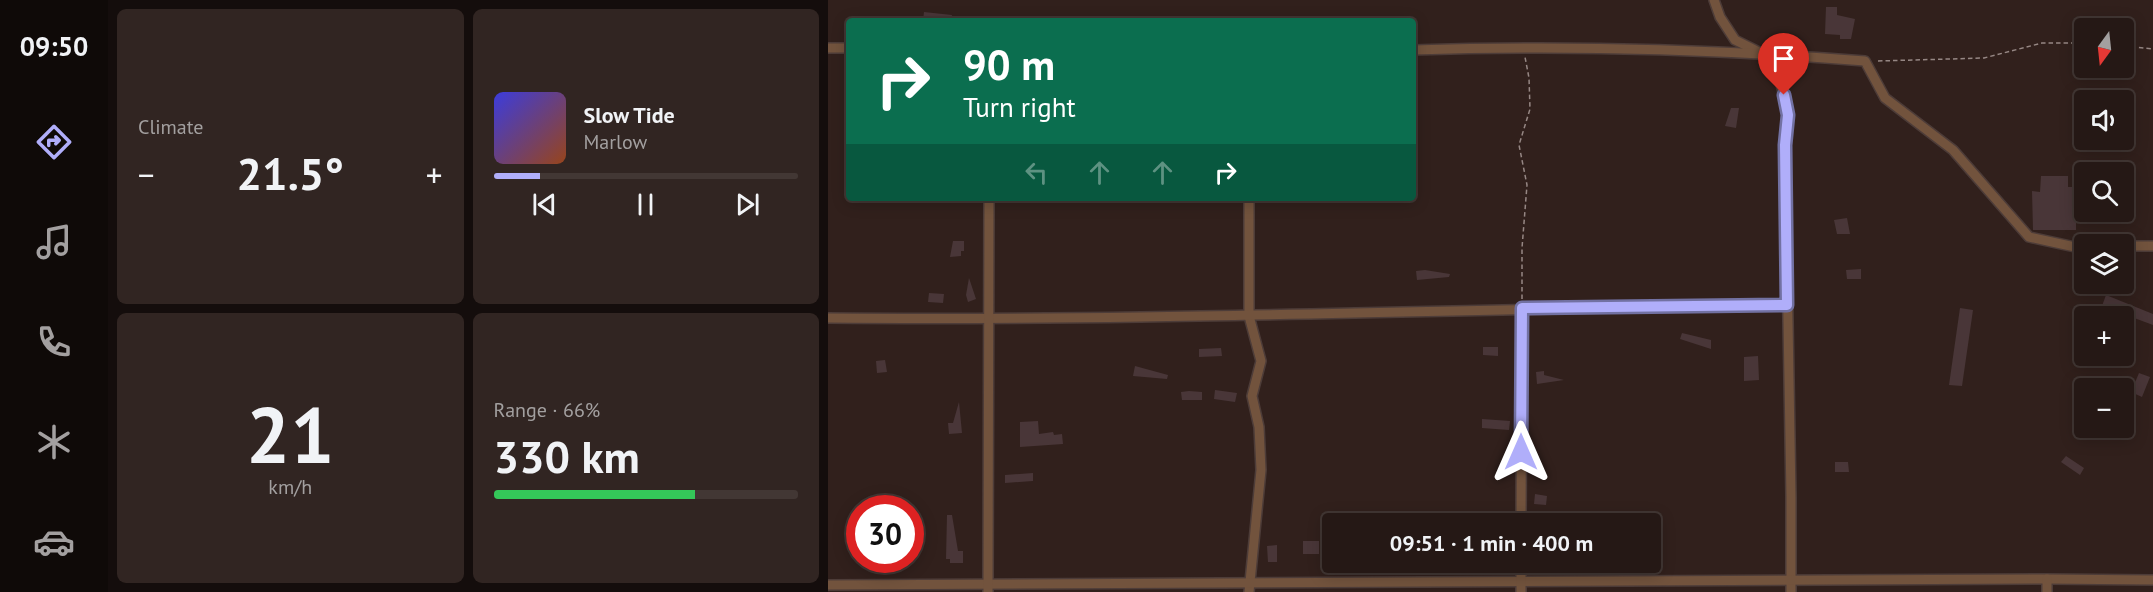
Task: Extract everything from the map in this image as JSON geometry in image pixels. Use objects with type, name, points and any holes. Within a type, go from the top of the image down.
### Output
[{"type":"street","points":[[1714,0],[1720,17],[1735,40],[1759,52],[1779,75],[1788,115],[1785,145],[1791,592]]},
{"type":"street","points":[[1416,50],[1523,46],[1759,52],[1865,61],[1885,98],[1953,150],[2029,237],[2074,247]]},
{"type":"street","points":[[828,48],[846,48]]},
{"type":"street","points":[[988,588],[989,201]]},
{"type":"street","points":[[1249,201],[1249,316],[1261,361],[1252,396],[1259,427],[1261,470],[1249,587]]},
{"type":"street","points":[[2134,246],[2153,246]]},
{"type":"street","points":[[828,318],[988,320],[1249,316],[1522,308],[1787,305]]},
{"type":"street","points":[[1521,513],[1522,308]]},
{"type":"street","points":[[1521,573],[1521,592]]},
{"type":"street","points":[[2047,579],[2047,592]]},
{"type":"street","points":[[828,585],[988,588],[1249,587],[1521,581],[2153,580]]},
{"type":"path","points":[[1865,61],[1984,58],[2042,43],[2074,43]]},
{"type":"path","points":[[1522,308],[1522,248],[1527,185],[1519,145],[1530,109],[1523,46]]},
{"type":"path","points":[[2134,47],[2153,49]]},
{"type":"building","points":[[1826,7],[1837,7],[1837,15],[1855,19],[1851,39],[1840,39],[1840,35],[1825,34]]},
{"type":"building","points":[[924,12],[952,15],[952,18],[923,18]]},
{"type":"building","points":[[1731,108],[1739,108],[1736,128],[1725,126]]},
{"type":"building","points":[[2041,176],[2068,176],[2068,187],[2074,187],[2076,230],[2033,230],[2032,191],[2040,192]]},
{"type":"building","points":[[1847,218],[1850,234],[1837,234],[1834,220]]},
{"type":"building","points":[[953,241],[964,241],[964,251],[961,251],[961,256],[950,257]]},
{"type":"building","points":[[1861,269],[1861,279],[1847,279],[1846,270]]},
{"type":"building","points":[[1416,271],[1450,274],[1449,277],[1417,280]]},
{"type":"building","points":[[969,278],[976,299],[968,302],[966,295]]},
{"type":"building","points":[[929,293],[944,294],[943,303],[928,302]]},
{"type":"building","points":[[2106,295],[2133,306],[2102,306]]},
{"type":"building","points":[[2134,306],[2153,314],[2153,325],[2134,318]]},
{"type":"building","points":[[1960,308],[1973,310],[1962,386],[1949,385]]},
{"type":"building","points":[[1682,333],[1711,340],[1711,349],[1680,339]]},
{"type":"building","points":[[1483,347],[1498,347],[1498,356],[1483,355]]},
{"type":"building","points":[[1221,348],[1222,356],[1199,357],[1199,349]]},
{"type":"building","points":[[1758,356],[1759,380],[1744,381],[1744,357]]},
{"type":"building","points":[[885,360],[887,372],[877,373],[876,361]]},
{"type":"building","points":[[1135,366],[1168,375],[1167,379],[1133,376]]},
{"type":"building","points":[[1544,371],[1544,375],[1564,380],[1537,384],[1536,372]]},
{"type":"building","points":[[2139,373],[2150,377],[2142,397],[2134,393],[2134,385]]},
{"type":"building","points":[[1215,390],[1237,393],[1235,402],[1214,399]]},
{"type":"building","points":[[1181,392],[1202,392],[1202,400],[1182,400]]},
{"type":"building","points":[[959,402],[962,433],[949,434],[948,423],[953,423]]},
{"type":"building","points":[[1482,419],[1510,421],[1509,430],[1482,428]]},
{"type":"building","points":[[1038,421],[1039,434],[1053,432],[1054,435],[1062,434],[1063,444],[1020,447],[1020,422]]},
{"type":"building","points":[[2066,456],[2084,468],[2080,475],[2061,462]]},
{"type":"building","points":[[1835,462],[1848,462],[1849,472],[1835,472]]},
{"type":"building","points":[[1033,473],[1033,481],[1005,483],[1005,475]]},
{"type":"building","points":[[1535,494],[1547,496],[1546,505],[1534,504]]},
{"type":"building","points":[[947,515],[952,515],[958,551],[963,551],[963,563],[950,563],[950,559],[946,559]]},
{"type":"building","points":[[1303,541],[1319,541],[1319,554],[1303,554]]},
{"type":"building","points":[[1277,545],[1277,562],[1268,562],[1267,546]]},
{"type":"route","points":[[1521,452],[1522,308],[1787,305],[1785,145],[1788,115],[1784,95]]}]
